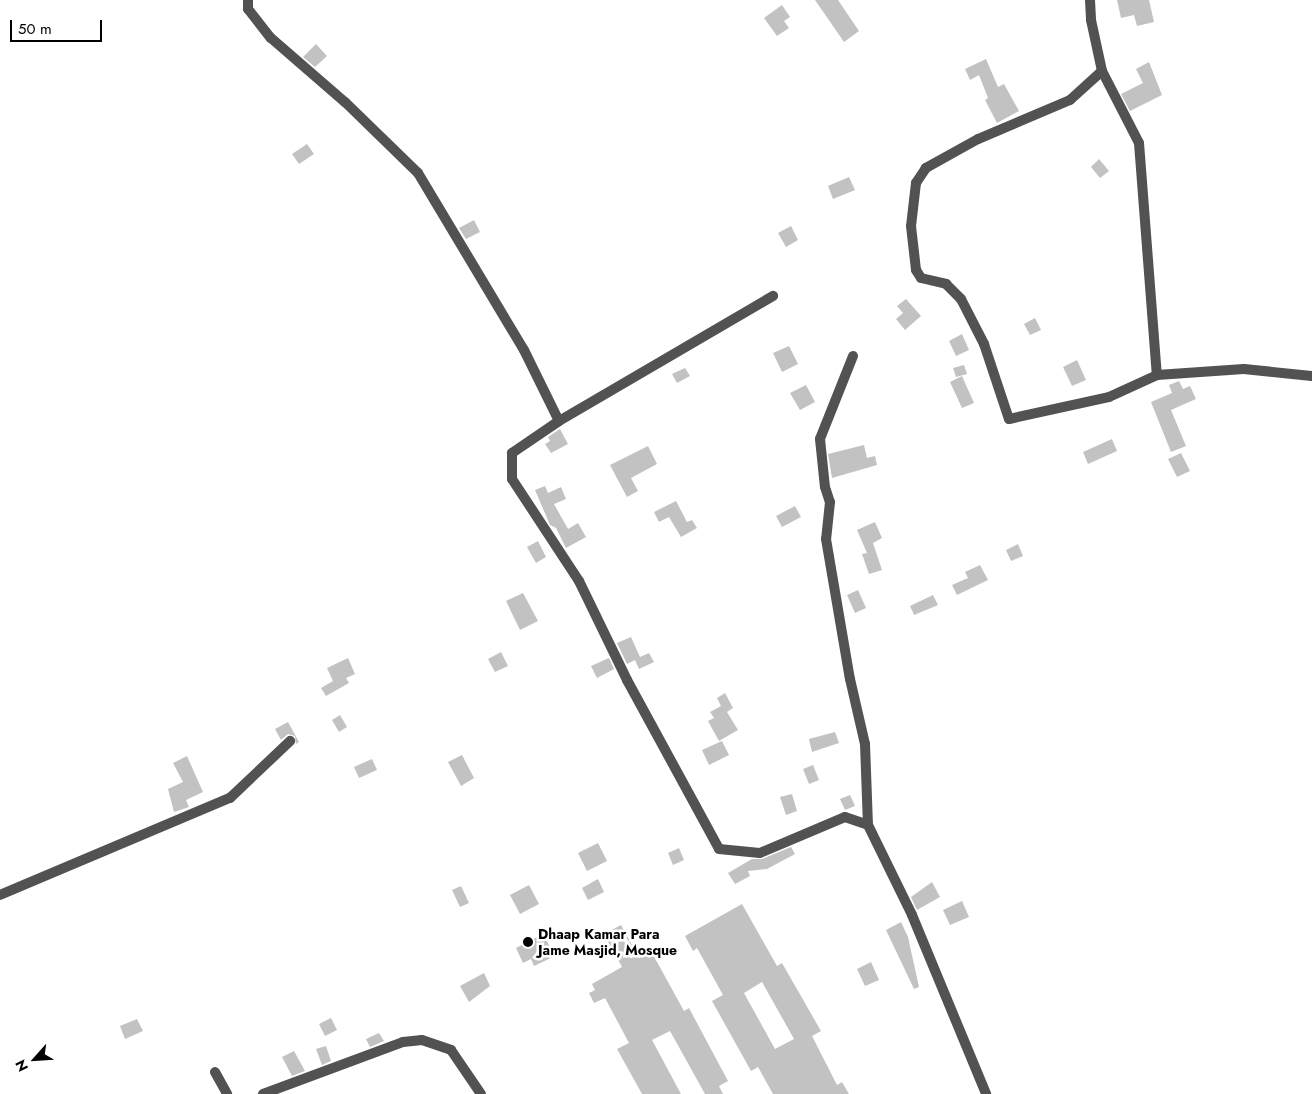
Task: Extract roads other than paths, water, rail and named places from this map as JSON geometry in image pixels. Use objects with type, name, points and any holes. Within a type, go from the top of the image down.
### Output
[{"type":"street","points":[[248,0],[248,9],[272,38],[345,102],[418,173],[524,350],[559,421]]},
{"type":"street","points":[[1090,0],[1090,20],[1102,71],[1140,143],[1157,375]]},
{"type":"street","points":[[1102,71],[1070,100],[978,139],[926,168],[916,183],[911,226],[916,270],[922,278],[946,284],[961,299],[984,344],[1009,419],[1109,397],[1157,375],[1244,369],[1312,376]]},
{"type":"street","points":[[773,296],[559,421],[512,452],[512,479],[579,581],[627,680],[719,849],[760,853],[845,817],[868,825]]},
{"type":"street","points":[[853,356],[820,439],[825,487],[830,502],[826,540],[850,679],[865,744],[868,825],[912,915],[986,1094]]},
{"type":"street","points":[[0,895],[230,798],[290,741]]},
{"type":"street","points":[[263,1094],[403,1042],[422,1040],[451,1050],[481,1094]]},
{"type":"street","points":[[215,1072],[227,1094]]},
{"type":"place","name":"Dhaap Kamar Para Jame Masjid, Mosque","points":[[528,942]]}]
